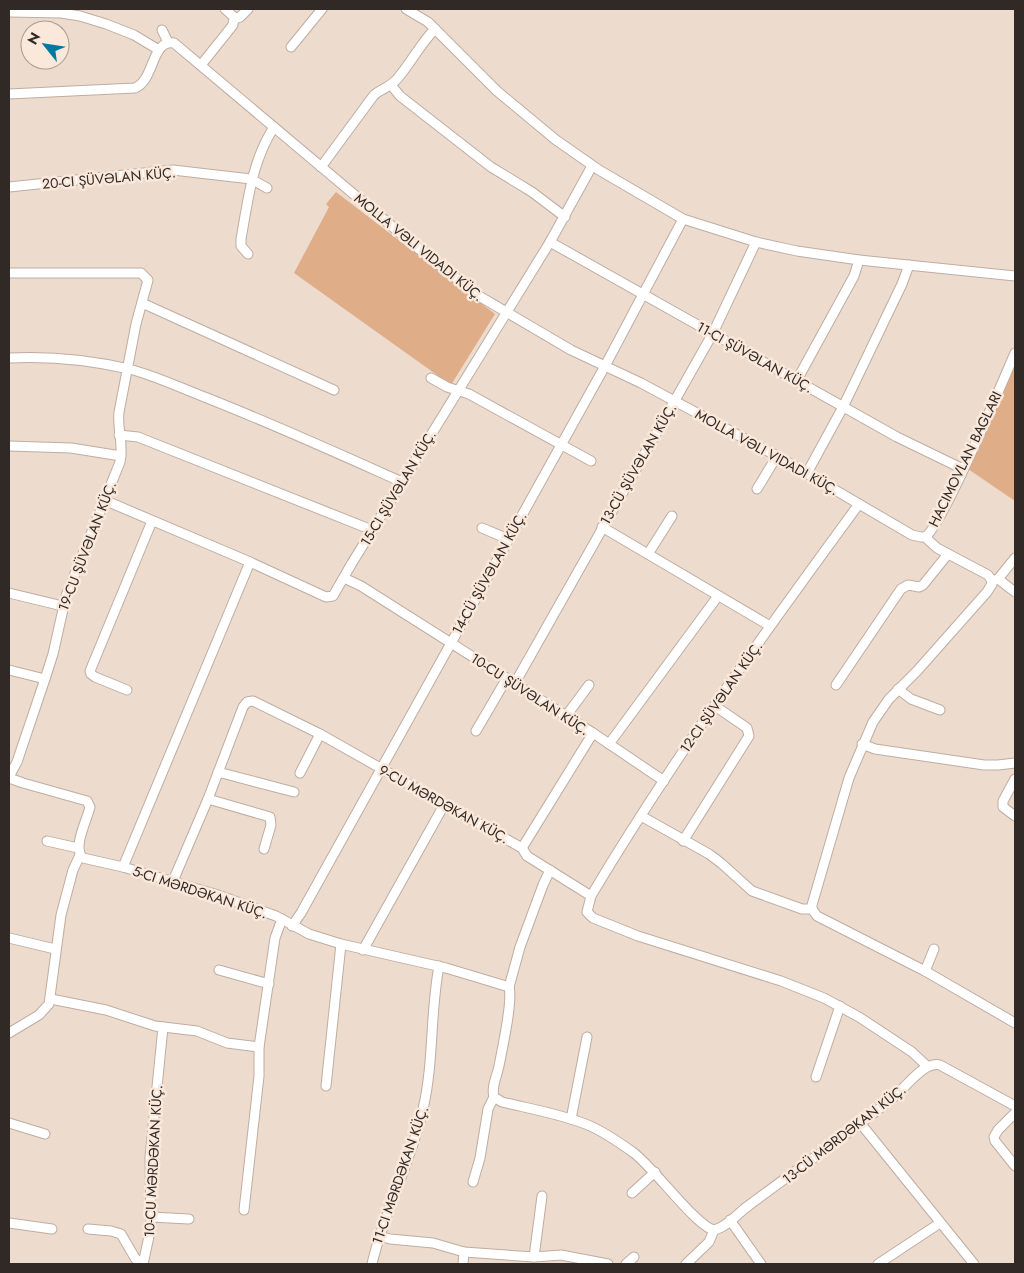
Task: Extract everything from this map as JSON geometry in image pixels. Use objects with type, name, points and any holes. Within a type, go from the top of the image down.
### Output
[{"type":"street","points":[[225,9],[234,20]]},
{"type":"street","points":[[201,65],[230,31],[234,20],[248,9]]},
{"type":"street","points":[[290,48],[322,9]]},
{"type":"street","points":[[406,9],[422,18],[435,29],[497,91],[556,140],[592,166],[683,219],[756,242],[797,251],[859,260],[1015,276]]},
{"type":"street","points":[[9,12],[61,11],[106,24],[134,35],[158,50]]},
{"type":"street","points":[[321,167],[374,96],[379,90],[391,85],[400,76],[425,39],[435,29]]},
{"type":"street","points":[[9,94],[135,88],[144,82],[158,50],[168,42],[162,30]]},
{"type":"street","name":"MOLLA VƏLI VIDADI KÜÇ.","points":[[168,42],[177,44],[274,128],[459,281],[505,312],[571,350],[674,401],[777,456],[912,535],[921,538],[925,536]]},
{"type":"street","points":[[391,85],[400,96],[483,160],[532,192],[564,217]]},
{"type":"street","points":[[248,254],[241,246],[241,239],[251,179],[262,148],[274,128]]},
{"type":"street","name":"15-CI ŞÜVƏLAN KÜÇ.","points":[[104,500],[330,597],[336,593],[457,390],[550,242],[592,166]]},
{"type":"street","name":"20-CI ŞÜVƏLAN KÜÇ.","points":[[9,187],[173,170],[251,179],[267,188]]},
{"type":"street","name":"14-CÜ ŞÜVƏLAN KÜÇ.","points":[[292,926],[306,905],[560,444],[605,366],[683,219]]},
{"type":"street","name":"11-CI ŞÜVƏLAN KÜÇ.","points":[[550,242],[908,443],[963,469]]},
{"type":"street","name":"13-CÜ ŞÜVƏLAN KÜÇ.","points":[[476,731],[511,681],[602,527],[713,333],[756,242]]},
{"type":"street","points":[[797,380],[854,276],[859,260]]},
{"type":"street","points":[[807,473],[843,407],[902,284],[909,265]]},
{"type":"street","name":"19-CU ŞÜVƏLAN KÜÇ.","points":[[9,273],[141,273],[148,280],[136,324],[119,412],[118,424],[121,456],[63,606],[53,654],[45,680],[17,762],[9,778]]},
{"type":"street","points":[[142,303],[334,390]]},
{"type":"street","name":"HACIMOVLAN BAGLARI","points":[[925,536],[928,535],[935,525],[963,469],[1015,353]]},
{"type":"street","points":[[9,358],[42,357],[128,369],[256,417],[402,482]]},
{"type":"street","points":[[431,378],[447,387],[469,394],[591,462]]},
{"type":"street","points":[[119,434],[138,437],[372,530]]},
{"type":"street","points":[[9,446],[71,448],[121,456]]},
{"type":"street","points":[[757,489],[777,456]]},
{"type":"street","name":"12-CI ŞÜVƏLAN KÜÇ.","points":[[591,896],[641,816],[715,706],[770,626],[859,504]]},
{"type":"street","points":[[648,554],[672,516]]},
{"type":"street","points":[[127,690],[95,677],[90,671],[152,521]]},
{"type":"street","points":[[602,527],[770,626]]},
{"type":"street","points":[[482,528],[508,539]]},
{"type":"street","points":[[925,536],[932,545],[1015,592]]},
{"type":"street","points":[[836,685],[901,589],[908,585],[919,588],[923,586],[948,554]]},
{"type":"street","points":[[1015,558],[987,592],[878,713],[862,744],[849,778],[812,900],[812,909],[820,917],[924,971],[1015,1023]]},
{"type":"street","points":[[123,867],[250,562]]},
{"type":"street","name":"10-CU ŞÜVƏLAN KÜÇ.","points":[[344,578],[361,586],[593,733],[664,781]]},
{"type":"street","points":[[9,593],[63,606]]},
{"type":"street","points":[[609,744],[718,596]]},
{"type":"street","points":[[9,670],[45,680]]},
{"type":"street","points":[[566,716],[589,685]]},
{"type":"street","points":[[898,689],[911,699],[940,710]]},
{"type":"street","name":"9-CU MƏRDƏKAN KÜÇ.","points":[[172,882],[208,799],[243,707],[247,702],[253,701],[320,734],[522,848],[527,856],[591,896]]},
{"type":"street","points":[[683,841],[749,736],[747,728],[715,706]]},
{"type":"street","points":[[522,848],[593,733]]},
{"type":"street","points":[[300,773],[320,734]]},
{"type":"street","points":[[862,744],[875,748],[984,765],[998,766],[1015,763]]},
{"type":"street","points":[[218,772],[294,792]]},
{"type":"street","points":[[9,778],[87,801],[90,807],[79,852],[69,882],[55,949],[51,999],[39,1015],[9,1033]]},
{"type":"street","points":[[1015,780],[1003,801],[1003,806],[1015,816]]},
{"type":"street","points":[[208,799],[270,817],[271,825],[264,849]]},
{"type":"street","points":[[363,950],[444,805]]},
{"type":"street","points":[[641,816],[709,854],[752,891],[802,909],[812,909]]},
{"type":"street","name":"5-CI MƏRDƏKAN KÜÇ.","points":[[47,841],[79,852],[87,860],[123,867],[218,895],[282,919],[309,934],[363,950],[439,966],[509,987]]},
{"type":"street","points":[[473,1182],[480,1158],[487,1114],[494,1097],[493,1089],[502,1047],[509,1001],[509,987],[520,947],[550,870]]},
{"type":"street","points":[[591,896],[587,912],[592,918],[638,936],[803,989],[840,1006],[912,1052],[927,1066],[940,1065],[1015,1106]]},
{"type":"street","points":[[244,1210],[259,1076],[259,1047],[275,938],[282,919]]},
{"type":"street","points":[[9,938],[55,949]]},
{"type":"street","points":[[326,1086],[341,944]]},
{"type":"street","points":[[924,971],[934,949]]},
{"type":"street","name":"11-CI MƏRDƏKAN KÜÇ.","points":[[372,1264],[379,1236],[416,1137],[426,1097],[439,966]]},
{"type":"street","points":[[219,970],[269,984]]},
{"type":"street","points":[[51,999],[106,1010],[163,1027],[197,1031],[227,1043],[259,1047]]},
{"type":"street","points":[[816,1077],[840,1006]]},
{"type":"street","name":"10-CU MƏRDƏKAN KÜÇ.","points":[[142,1264],[150,1239],[150,1158],[163,1027]]},
{"type":"street","points":[[571,1119],[587,1037]]},
{"type":"street","name":"13-CÜ MƏRDƏKAN KÜÇ.","points":[[686,1264],[709,1242],[714,1230],[722,1227],[861,1124],[927,1066]]},
{"type":"street","points":[[494,1097],[502,1102],[571,1119],[613,1139],[636,1155],[655,1172],[702,1225],[714,1230]]},
{"type":"street","points":[[1015,1113],[998,1130],[994,1137],[1015,1166]]},
{"type":"street","points":[[9,1123],[45,1134]]},
{"type":"street","points":[[861,1124],[974,1264]]},
{"type":"street","points":[[632,1193],[655,1172]]},
{"type":"street","points":[[534,1257],[542,1196]]},
{"type":"street","points":[[151,1217],[189,1219]]},
{"type":"street","points":[[730,1220],[761,1264]]},
{"type":"street","points":[[9,1223],[52,1229]]},
{"type":"street","points":[[878,1264],[940,1223]]},
{"type":"street","points":[[88,1229],[121,1234],[135,1258],[142,1264]]},
{"type":"street","points":[[379,1236],[390,1239],[433,1242],[496,1260],[562,1255],[608,1264]]},
{"type":"street","points":[[463,1264],[464,1252]]},
{"type":"street","points":[[626,1264],[634,1257]]},
{"type":"shaded area","points":[[336,192],[495,314],[451,385],[294,273],[329,207],[326,204]]},
{"type":"shaded area","points":[[1015,364],[1015,501],[968,469]]}]
